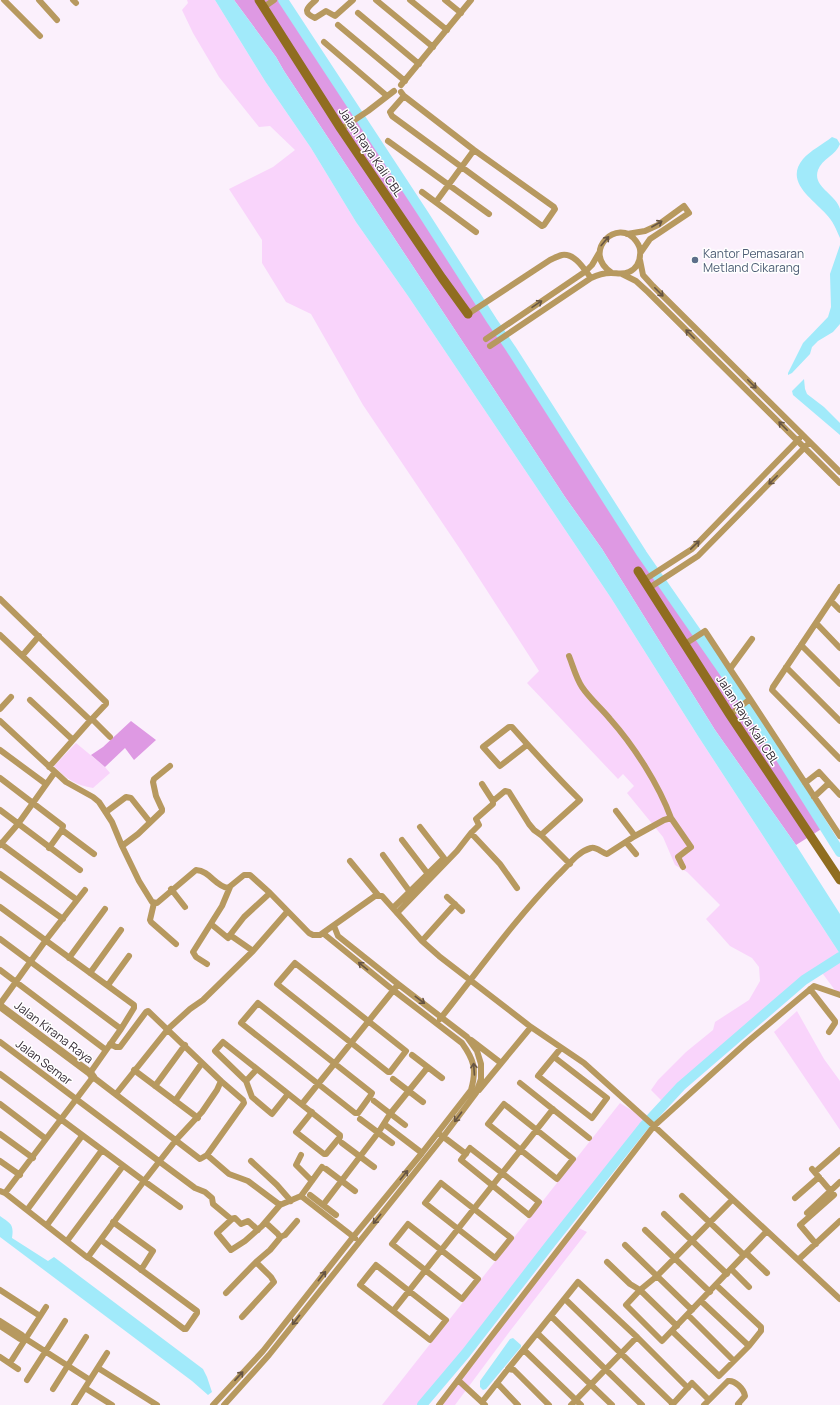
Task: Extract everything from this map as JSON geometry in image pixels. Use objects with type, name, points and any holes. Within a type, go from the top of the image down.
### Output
[{"type":"main road","name":"Jalan Raya Kali CBL","points":[[262,4],[341,128],[468,314]]},
{"type":"main road","name":"Jalan Raya Kali CBL","points":[[638,571],[730,715],[836,867],[840,880]]},
{"type":"street","points":[[4,0],[40,36]]},
{"type":"street","points":[[39,0],[58,20]]},
{"type":"street","points":[[262,4],[274,0]]},
{"type":"street","points":[[311,2],[307,8],[307,12],[315,18],[326,11],[335,16],[353,0]]},
{"type":"street","points":[[376,0],[433,47]]},
{"type":"street","points":[[410,0],[447,30]]},
{"type":"street","points":[[445,0],[461,13]]},
{"type":"street","points":[[341,128],[368,111],[394,91],[396,85],[403,83],[471,0]]},
{"type":"street","points":[[358,13],[419,64]]},
{"type":"street","points":[[338,25],[403,83],[403,94],[390,112],[391,115],[542,226],[544,225],[555,209],[554,207],[474,150],[403,94],[394,91]]},
{"type":"street","points":[[324,42],[387,96]]},
{"type":"street","points":[[388,141],[489,214]]},
{"type":"street","points":[[436,202],[474,150]]},
{"type":"street","points":[[422,192],[476,232]]},
{"type":"street","points":[[486,340],[586,271],[592,265],[605,239],[612,234],[627,234],[658,225],[684,206],[689,212],[650,239],[641,252]]},
{"type":"street","points":[[627,234],[634,238],[639,244],[641,252],[640,260],[644,275],[653,286],[840,472]]},
{"type":"street","points":[[599,253],[605,268],[612,273]]},
{"type":"street","points":[[468,314],[550,260],[562,255],[569,255],[575,259],[590,278]]},
{"type":"street","points":[[490,346],[590,278],[598,275],[612,273],[622,274],[630,272],[636,267],[640,260]]},
{"type":"street","points":[[622,274],[636,281],[648,292],[840,483]]},
{"type":"street","points":[[646,584],[652,575],[692,549],[803,435]]},
{"type":"street","points":[[646,584],[657,582],[698,556],[810,442]]},
{"type":"street","points":[[719,521],[726,527]]},
{"type":"street","points":[[840,587],[773,687],[773,692],[840,759]]},
{"type":"street","points":[[0,599],[106,702],[106,704],[49,767]]},
{"type":"street","points":[[831,601],[840,610]]},
{"type":"street","points":[[816,624],[840,648]]},
{"type":"street","points":[[685,644],[705,631],[749,700],[840,836]]},
{"type":"street","points":[[0,634],[90,721],[110,736]]},
{"type":"street","points":[[22,656],[39,636]]},
{"type":"street","points":[[730,669],[752,639]]},
{"type":"street","points":[[801,645],[840,684]]},
{"type":"street","points":[[568,656],[581,686],[593,702],[611,720],[637,754],[665,802],[671,818],[691,847],[678,857],[683,867]]},
{"type":"street","points":[[786,667],[840,721]]},
{"type":"street","points":[[0,709],[11,697]]},
{"type":"street","points":[[30,700],[73,740]]},
{"type":"street","points":[[730,715],[749,700]]},
{"type":"street","points":[[0,721],[55,772],[76,789],[95,799],[112,822],[138,881],[150,900],[154,903]]},
{"type":"street","points":[[527,745],[500,766],[484,747],[510,727],[580,800],[542,835]]},
{"type":"street","points":[[0,750],[46,784]]},
{"type":"street","points":[[122,846],[138,834],[162,811],[153,788],[153,781],[170,766]]},
{"type":"street","points":[[55,772],[18,824],[0,844],[77,900]]},
{"type":"street","points":[[805,783],[819,772],[840,795]]},
{"type":"street","points":[[0,778],[63,826],[62,830],[49,848]]},
{"type":"street","points":[[814,797],[828,783]]},
{"type":"street","points":[[482,784],[493,801]]},
{"type":"street","points":[[395,910],[457,851],[471,833],[479,826],[476,819],[505,791],[509,792],[534,830],[542,835],[570,864]]},
{"type":"street","points":[[106,812],[129,796],[150,822]]},
{"type":"street","points":[[0,810],[80,870]]},
{"type":"street","points":[[616,811],[635,836]]},
{"type":"street","points":[[437,1023],[530,905],[580,854],[591,848],[595,848],[608,854],[635,836],[664,820],[671,818]]},
{"type":"street","points":[[395,910],[410,892],[444,858],[420,827]]},
{"type":"street","points":[[62,830],[94,854]]},
{"type":"street","points":[[471,833],[500,864],[517,888]]},
{"type":"street","points":[[402,840],[428,874]]},
{"type":"street","points":[[626,842],[636,854]]},
{"type":"street","points":[[383,855],[410,892]]},
{"type":"street","points":[[350,860],[378,895],[384,898],[422,941],[531,1027],[584,1063],[644,1116],[766,1232],[840,1299]]},
{"type":"street","points":[[176,944],[151,922],[150,920],[154,903],[196,870],[207,874],[224,887],[230,887]]},
{"type":"street","points":[[0,874],[63,919]]},
{"type":"street","points":[[207,964],[196,957],[193,952],[222,906],[230,887],[244,875],[248,874],[255,879],[309,933],[313,935],[324,934],[378,895]]},
{"type":"street","points":[[171,889],[185,907]]},
{"type":"street","points":[[0,1005],[46,940],[85,890]]},
{"type":"street","points":[[211,924],[228,938],[244,917],[270,893]]},
{"type":"street","points":[[447,896],[462,911]]},
{"type":"street","points":[[422,941],[456,904]]},
{"type":"street","points":[[0,907],[134,1005],[134,1008],[76,1100],[20,1175],[3,1192],[88,1258],[184,1329],[187,1329],[197,1311],[100,1240]]},
{"type":"street","points":[[69,958],[105,909]]},
{"type":"street","points":[[116,1094],[168,1029],[190,1009],[204,1000],[253,951],[288,912]]},
{"type":"street","points":[[334,926],[338,936],[501,1063]]},
{"type":"street","points":[[90,973],[121,930]]},
{"type":"street","points":[[213,1405],[263,1351],[353,1237],[422,1153],[441,1135],[471,1090],[474,1078],[474,1065],[470,1054],[462,1043],[324,934]]},
{"type":"street","points":[[230,935],[253,951]]},
{"type":"street","points":[[0,939],[121,1029]]},
{"type":"street","points":[[108,985],[129,956]]},
{"type":"street","points":[[295,964],[406,1051],[390,1072],[388,1072],[351,1043],[277,984],[295,964]]},
{"type":"street","points":[[0,970],[108,1047],[120,1047],[148,1011],[243,1100],[244,1103],[207,1155],[200,1159],[91,1075]]},
{"type":"street","points":[[302,1104],[398,984]]},
{"type":"street","points":[[439,1405],[653,1125],[814,986],[840,995]]},
{"type":"street","points":[[810,989],[835,1021],[835,1024],[829,1032]]},
{"type":"street","points":[[258,1003],[372,1093],[358,1113],[355,1113],[319,1084],[241,1023],[258,1003]]},
{"type":"street","name":"Jalan Kirana Raya","points":[[0,1005],[91,1075]]},
{"type":"street","points":[[224,1405],[268,1355],[441,1135],[531,1027]]},
{"type":"street","points":[[467,1037],[477,1051],[481,1064],[481,1079],[476,1093]]},
{"type":"street","name":"Jalan Semar","points":[[0,1042],[195,1188],[205,1192],[212,1198],[213,1204],[232,1219]]},
{"type":"street","points":[[288,1094],[272,1114],[252,1097],[246,1082],[215,1051],[223,1042],[302,1104],[312,1112],[340,1135],[326,1154],[296,1132],[312,1112]]},
{"type":"street","points":[[155,1086],[184,1046]]},
{"type":"street","points":[[554,1056],[607,1098],[592,1118],[538,1076],[554,1056],[561,1048]]},
{"type":"street","points":[[412,1055],[442,1078]]},
{"type":"street","points":[[175,1101],[202,1063]]},
{"type":"street","points":[[323,1205],[378,1133],[390,1114],[428,1067]]},
{"type":"street","points":[[246,1082],[257,1069]]},
{"type":"street","points":[[134,1070],[198,1118]]},
{"type":"street","points":[[0,1074],[144,1182],[180,1207]]},
{"type":"street","points":[[393,1079],[423,1102]]},
{"type":"street","points":[[88,1258],[113,1222],[176,1140],[198,1118],[217,1090],[221,1081]]},
{"type":"street","points":[[520,1083],[589,1138]]},
{"type":"street","points":[[374,1101],[405,1125]]},
{"type":"street","points":[[0,1104],[46,1139]]},
{"type":"street","points":[[504,1104],[573,1159],[557,1179],[521,1150],[488,1124],[504,1104]]},
{"type":"street","points":[[392,1311],[553,1109]]},
{"type":"street","points":[[360,1119],[392,1143]]},
{"type":"street","points":[[384,1124],[422,1153]]},
{"type":"street","points":[[0,1134],[33,1158]]},
{"type":"street","points":[[441,1135],[466,1154]]},
{"type":"street","points":[[27,1210],[82,1136]]},
{"type":"street","points":[[342,1143],[374,1167]]},
{"type":"street","points":[[470,1148],[539,1202],[529,1215],[460,1160],[466,1154],[470,1148]]},
{"type":"street","points":[[47,1226],[102,1150]]},
{"type":"street","points":[[795,1198],[815,1173],[840,1150]]},
{"type":"street","points":[[301,1154],[296,1165],[312,1181]]},
{"type":"street","points":[[207,1155],[229,1174],[252,1183],[280,1205]]},
{"type":"street","points":[[0,1161],[20,1175]]},
{"type":"street","points":[[251,1161],[277,1185],[291,1201]]},
{"type":"street","points":[[67,1241],[123,1166]]},
{"type":"street","points":[[258,1230],[248,1221],[242,1224],[234,1218],[217,1234],[230,1250],[244,1241],[258,1230],[266,1223],[280,1205],[301,1196],[324,1168],[355,1191]]},
{"type":"street","points":[[815,1173],[834,1195],[800,1225],[816,1244]]},
{"type":"street","points":[[807,1212],[840,1182]]},
{"type":"street","points":[[441,1183],[511,1238],[495,1258],[458,1229],[425,1203],[441,1183]]},
{"type":"street","points":[[310,1195],[336,1215]]},
{"type":"street","points":[[301,1196],[359,1241]]},
{"type":"street","points":[[682,1196],[710,1223],[767,1273]]},
{"type":"street","points":[[732,1200],[693,1241],[626,1305],[662,1341],[766,1232]]},
{"type":"street","points":[[664,1214],[693,1241],[749,1287]]},
{"type":"street","points":[[798,1260],[840,1221]]},
{"type":"street","points":[[113,1222],[153,1251],[141,1270]]},
{"type":"street","points":[[226,1293],[256,1262],[270,1250],[280,1237],[285,1235],[297,1222]]},
{"type":"street","points":[[266,1223],[280,1237]]},
{"type":"street","points":[[408,1224],[478,1279],[462,1299],[425,1270],[392,1244],[408,1224]]},
{"type":"street","points":[[645,1230],[710,1292]]},
{"type":"street","points":[[625,1245],[692,1310]]},
{"type":"street","points":[[242,1318],[274,1282],[269,1274],[256,1262]]},
{"type":"street","points":[[607,1262],[630,1284],[640,1290],[677,1326]]},
{"type":"street","points":[[376,1265],[446,1320],[430,1340],[392,1311],[360,1285],[376,1265]]},
{"type":"street","points":[[458,1380],[483,1404],[508,1369],[578,1282],[637,1337],[688,1388]]},
{"type":"street","points":[[672,1331],[719,1376],[749,1346],[761,1331],[761,1327],[716,1285]]},
{"type":"street","points":[[0,1290],[40,1316]]},
{"type":"street","points":[[565,1299],[672,1404],[692,1384],[709,1400]]},
{"type":"street","points":[[701,1301],[749,1346]]},
{"type":"street","points":[[10,1363],[46,1307]]},
{"type":"street","points":[[688,1315],[734,1361]]},
{"type":"street","points":[[551,1316],[642,1405]]},
{"type":"street","points":[[0,1321],[45,1352],[90,1380]]},
{"type":"street","points":[[27,1380],[65,1321]]},
{"type":"street","points":[[0,1326],[20,1339],[26,1339]]},
{"type":"street","points":[[537,1333],[612,1405]]},
{"type":"street","points":[[53,1389],[86,1337]]},
{"type":"street","points":[[524,1350],[576,1403],[591,1385],[637,1337]]},
{"type":"street","points":[[74,1405],[107,1353]]},
{"type":"street","points":[[0,1357],[18,1368]]},
{"type":"street","points":[[98,1368],[157,1405]]},
{"type":"street","points":[[508,1369],[514,1370],[549,1405]]},
{"type":"street","points":[[704,1405],[730,1380],[733,1381],[745,1396],[738,1405]]},
{"type":"street","points":[[497,1384],[518,1405]]},
{"type":"street","points":[[85,1388],[112,1405]]},
{"type":"shaded area","points":[[187,0],[215,0],[265,81],[311,148],[356,222],[408,296],[611,598],[698,736],[840,954],[840,997],[820,970],[804,980],[681,1086],[665,1104],[651,1090],[658,1080],[686,1052],[713,1030],[715,1022],[749,1000],[760,981],[759,967],[752,958],[730,946],[706,919],[720,905],[687,872],[675,865],[663,837],[627,793],[634,786],[623,774],[618,779],[527,683],[539,671],[462,552],[363,405],[311,314],[286,302],[262,263],[262,240],[229,189],[273,167],[295,150],[270,126],[259,127],[219,77],[193,33],[182,10],[188,3]]},
{"type":"shaded area","points":[[234,0],[280,0],[823,828],[796,845],[715,730],[602,549],[565,497],[276,57]]},
{"type":"shaded area","points":[[131,721],[156,740],[134,760],[125,748],[105,767],[91,755],[103,747]]},
{"type":"shaded area","points":[[76,743],[110,773],[93,788],[72,781],[54,766]]},
{"type":"shaded area","points":[[797,1011],[824,1059],[840,1081],[840,1130],[774,1032]]},
{"type":"shaded area","points":[[620,1103],[649,1121],[566,1223],[466,1353],[423,1405],[382,1405]]},
{"type":"shaded area","points":[[575,1226],[587,1232],[455,1405],[439,1405]]},
{"type":"water","points":[[215,0],[234,0],[276,57],[565,497],[602,549],[715,730],[796,845],[840,914],[840,954],[698,736],[611,598],[408,296],[356,222],[311,148],[265,81]]},
{"type":"water","points":[[832,137],[837,139],[840,144],[838,148],[820,166],[817,176],[821,186],[834,199],[840,209],[840,238],[834,225],[828,217],[802,190],[798,183],[797,175],[798,167],[803,159]]},
{"type":"water","points":[[840,245],[840,324],[833,332],[818,341],[812,347],[810,354],[792,373],[788,375],[803,343],[828,317],[831,307],[830,274]]},
{"type":"water","points":[[804,379],[807,394],[824,407],[840,423],[840,435],[793,395],[792,391]]},
{"type":"water","points":[[0,1216],[11,1225],[13,1230],[12,1238],[48,1261],[54,1257],[203,1369],[212,1392],[208,1395],[192,1381],[0,1237]]},
{"type":"water","points":[[513,1338],[521,1345],[521,1347],[486,1389],[483,1390],[480,1387],[480,1381],[510,1339]]},
{"type":"waterway","points":[[283,0],[511,349],[642,554],[751,711],[840,852]]},
{"type":"waterway","points":[[422,1405],[466,1353],[643,1127],[681,1086],[804,980],[840,957]]},
{"type":"place","name":"Kantor Pemasaran Metland Cikarang","points":[[695,260]]}]
